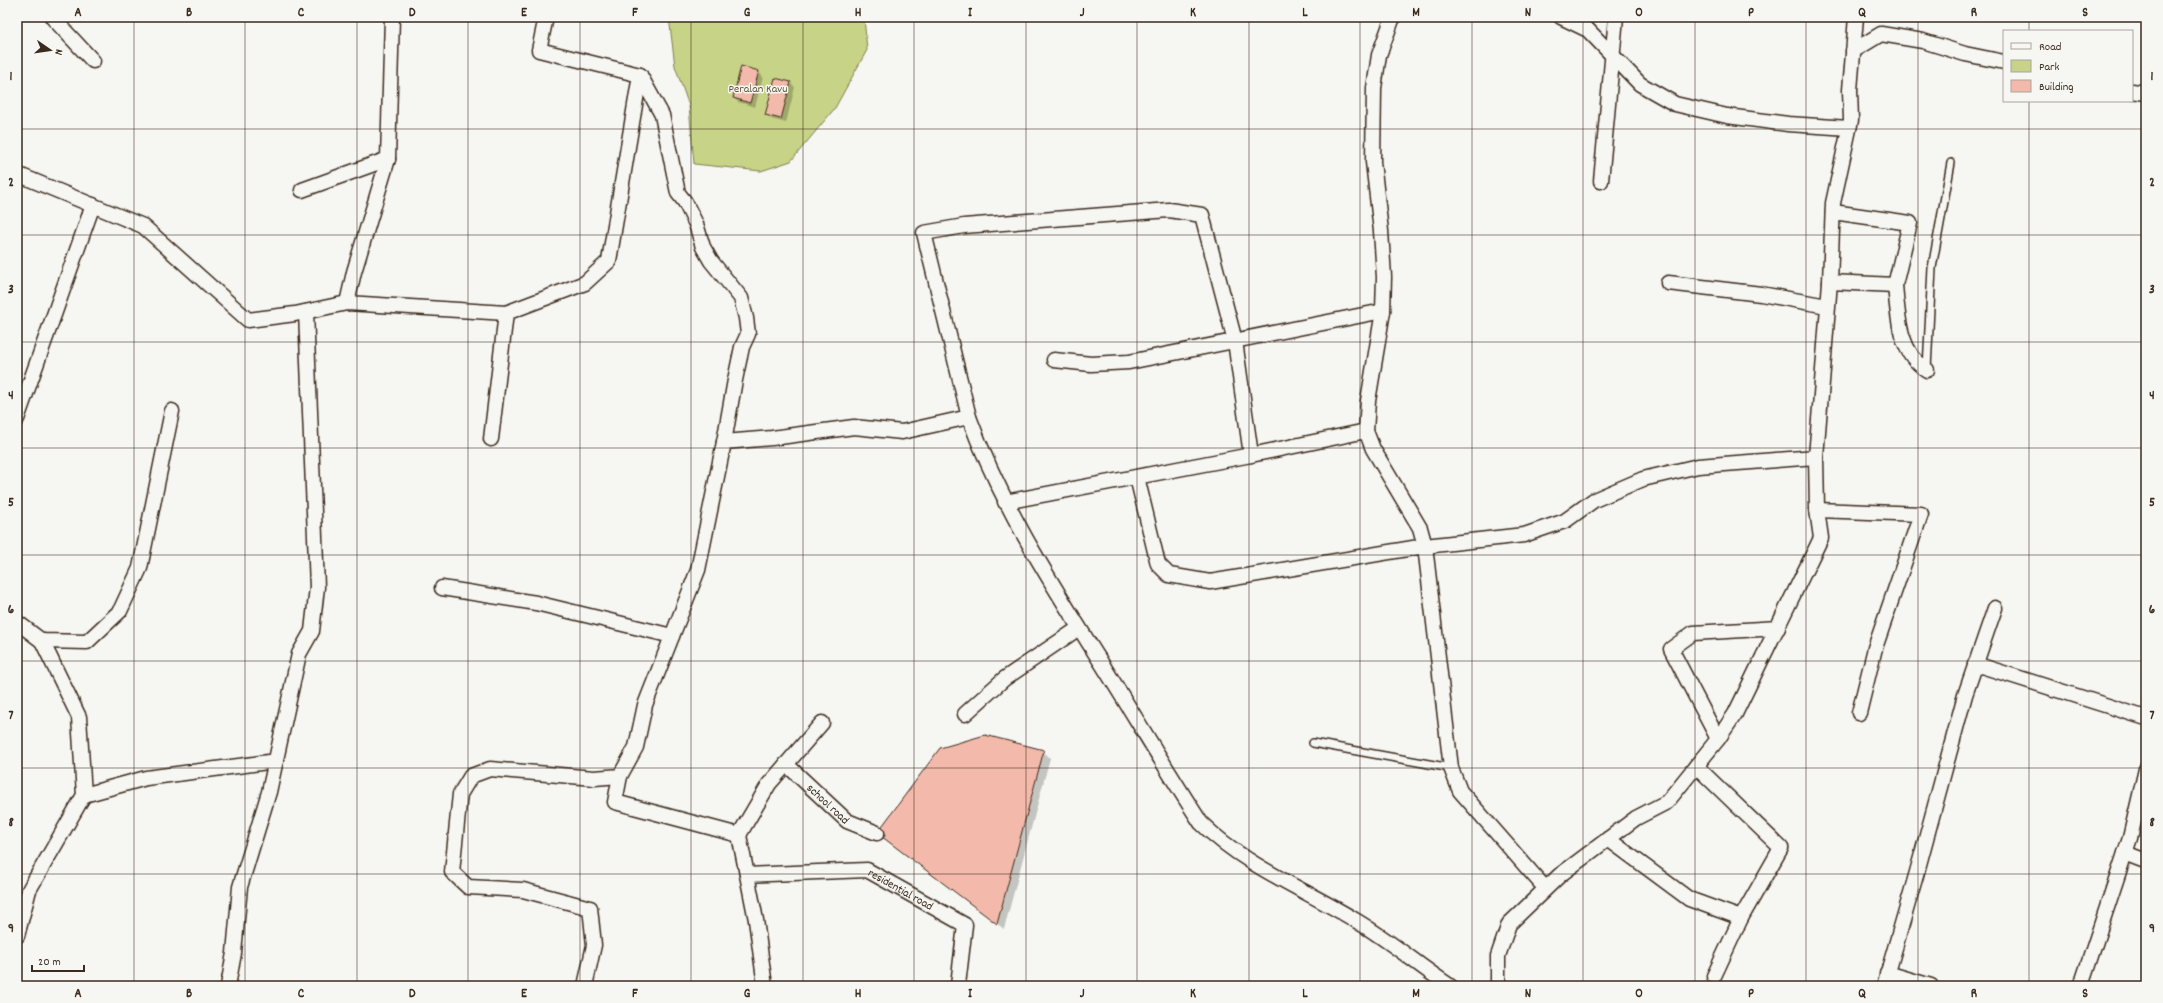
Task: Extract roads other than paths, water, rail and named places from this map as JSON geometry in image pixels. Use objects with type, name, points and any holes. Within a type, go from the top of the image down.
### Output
[{"type":"street","points":[[52,17],[93,61]]},
{"type":"street","points":[[384,17],[390,47]]},
{"type":"street","points":[[347,303],[354,272],[388,158],[392,17]]},
{"type":"street","points":[[546,17],[539,50],[640,75],[662,115],[678,193],[685,202],[696,224],[703,247],[711,262],[741,298],[746,318],[748,334],[742,347],[735,380],[698,570],[645,705],[636,747],[620,776],[615,802],[739,835]]},
{"type":"street","points":[[1393,17],[1379,55],[1374,88],[1373,162],[1381,231],[1384,277],[1383,311],[1368,402],[1366,431],[1373,449],[1417,522],[1425,546],[1452,768],[1460,791],[1546,888]]},
{"type":"street","points":[[1561,17],[1588,30],[1640,84],[1675,104],[1727,116],[1788,124],[1849,128]]},
{"type":"street","points":[[1601,181],[1611,55],[1616,17]]},
{"type":"street","points":[[1498,986],[1498,956],[1509,924],[1560,875],[1636,818],[1667,802],[1718,739],[1735,714],[1821,538],[1817,510],[1816,457],[1830,282],[1833,212],[1842,154],[1851,120],[1850,90],[1856,17]]},
{"type":"street","points":[[1853,51],[1881,34],[1923,41],[1965,54],[2003,62]]},
{"type":"street","points":[[17,174],[143,226],[248,320],[306,312],[347,303],[506,313],[585,283],[609,261],[640,75]]},
{"type":"street","points":[[2133,91],[2146,93]]},
{"type":"street","points":[[302,190],[388,158]]},
{"type":"street","points":[[17,419],[93,205]]},
{"type":"street","points":[[1251,456],[1235,341],[1202,216],[1170,210],[964,226],[924,233],[969,417],[981,449],[1005,502],[1045,574],[1201,823],[1221,843],[1273,875],[1384,938],[1450,986]]},
{"type":"street","points":[[1833,212],[1910,223],[1895,285],[1900,334],[1919,365],[1927,370]]},
{"type":"street","points":[[1830,282],[1895,285]]},
{"type":"street","points":[[1668,283],[1761,294],[1827,306]]},
{"type":"street","points":[[1054,360],[1091,364],[1129,362],[1383,311]]},
{"type":"street","points":[[228,986],[234,953],[240,887],[269,792],[300,654],[312,631],[317,587],[306,312]]},
{"type":"street","points":[[491,439],[506,313]]},
{"type":"street","points":[[42,641],[87,642],[120,611],[140,568],[172,411]]},
{"type":"street","points":[[724,442],[772,438],[854,427],[902,432],[969,417]]},
{"type":"street","points":[[1005,502],[1251,456],[1366,431]]},
{"type":"street","points":[[1137,477],[1158,564],[1169,575],[1210,582],[1425,546],[1524,535],[1564,521],[1594,500],[1643,479],[1698,466],[1816,457]]},
{"type":"street","points":[[1817,510],[1920,514],[1875,648],[1859,713]]},
{"type":"street","points":[[442,588],[536,604],[672,636]]},
{"type":"street","points":[[1931,986],[1886,980],[1975,664],[1995,608]]},
{"type":"street","points":[[17,622],[42,641],[79,717],[84,795],[29,890],[17,936]]},
{"type":"street","points":[[965,714],[1004,678],[1079,628]]},
{"type":"street","points":[[1718,739],[1671,649],[1694,633],[1778,628]]},
{"type":"street","points":[[1975,664],[2146,718]]},
{"type":"street","points":[[765,986],[756,920],[739,835],[769,784],[822,723]]},
{"type":"street","points":[[84,795],[146,778],[276,761]]},
{"type":"street","name":"school road","points":[[786,764],[847,821],[876,833]]},
{"type":"street","points":[[1696,766],[1781,848],[1741,918],[1714,976]]},
{"type":"street","points":[[585,986],[594,945],[590,908],[523,890],[468,887],[452,872],[460,794],[471,776],[490,769],[594,778],[620,776]]},
{"type":"street","points":[[2081,986],[2125,853],[2146,769]]},
{"type":"street","points":[[1608,839],[1689,899],[1741,918]]},
{"type":"street","points":[[2125,853],[2146,861]]},
{"type":"street","name":"residential road","points":[[747,875],[867,870],[965,925],[957,986]]},
{"type":"lane","points":[[1927,370],[1932,268],[1951,163]]},
{"type":"lane","points":[[1312,743],[1452,768]]},
{"type":"park label","name":"Peralan Kavu","points":[[758,88]]}]
